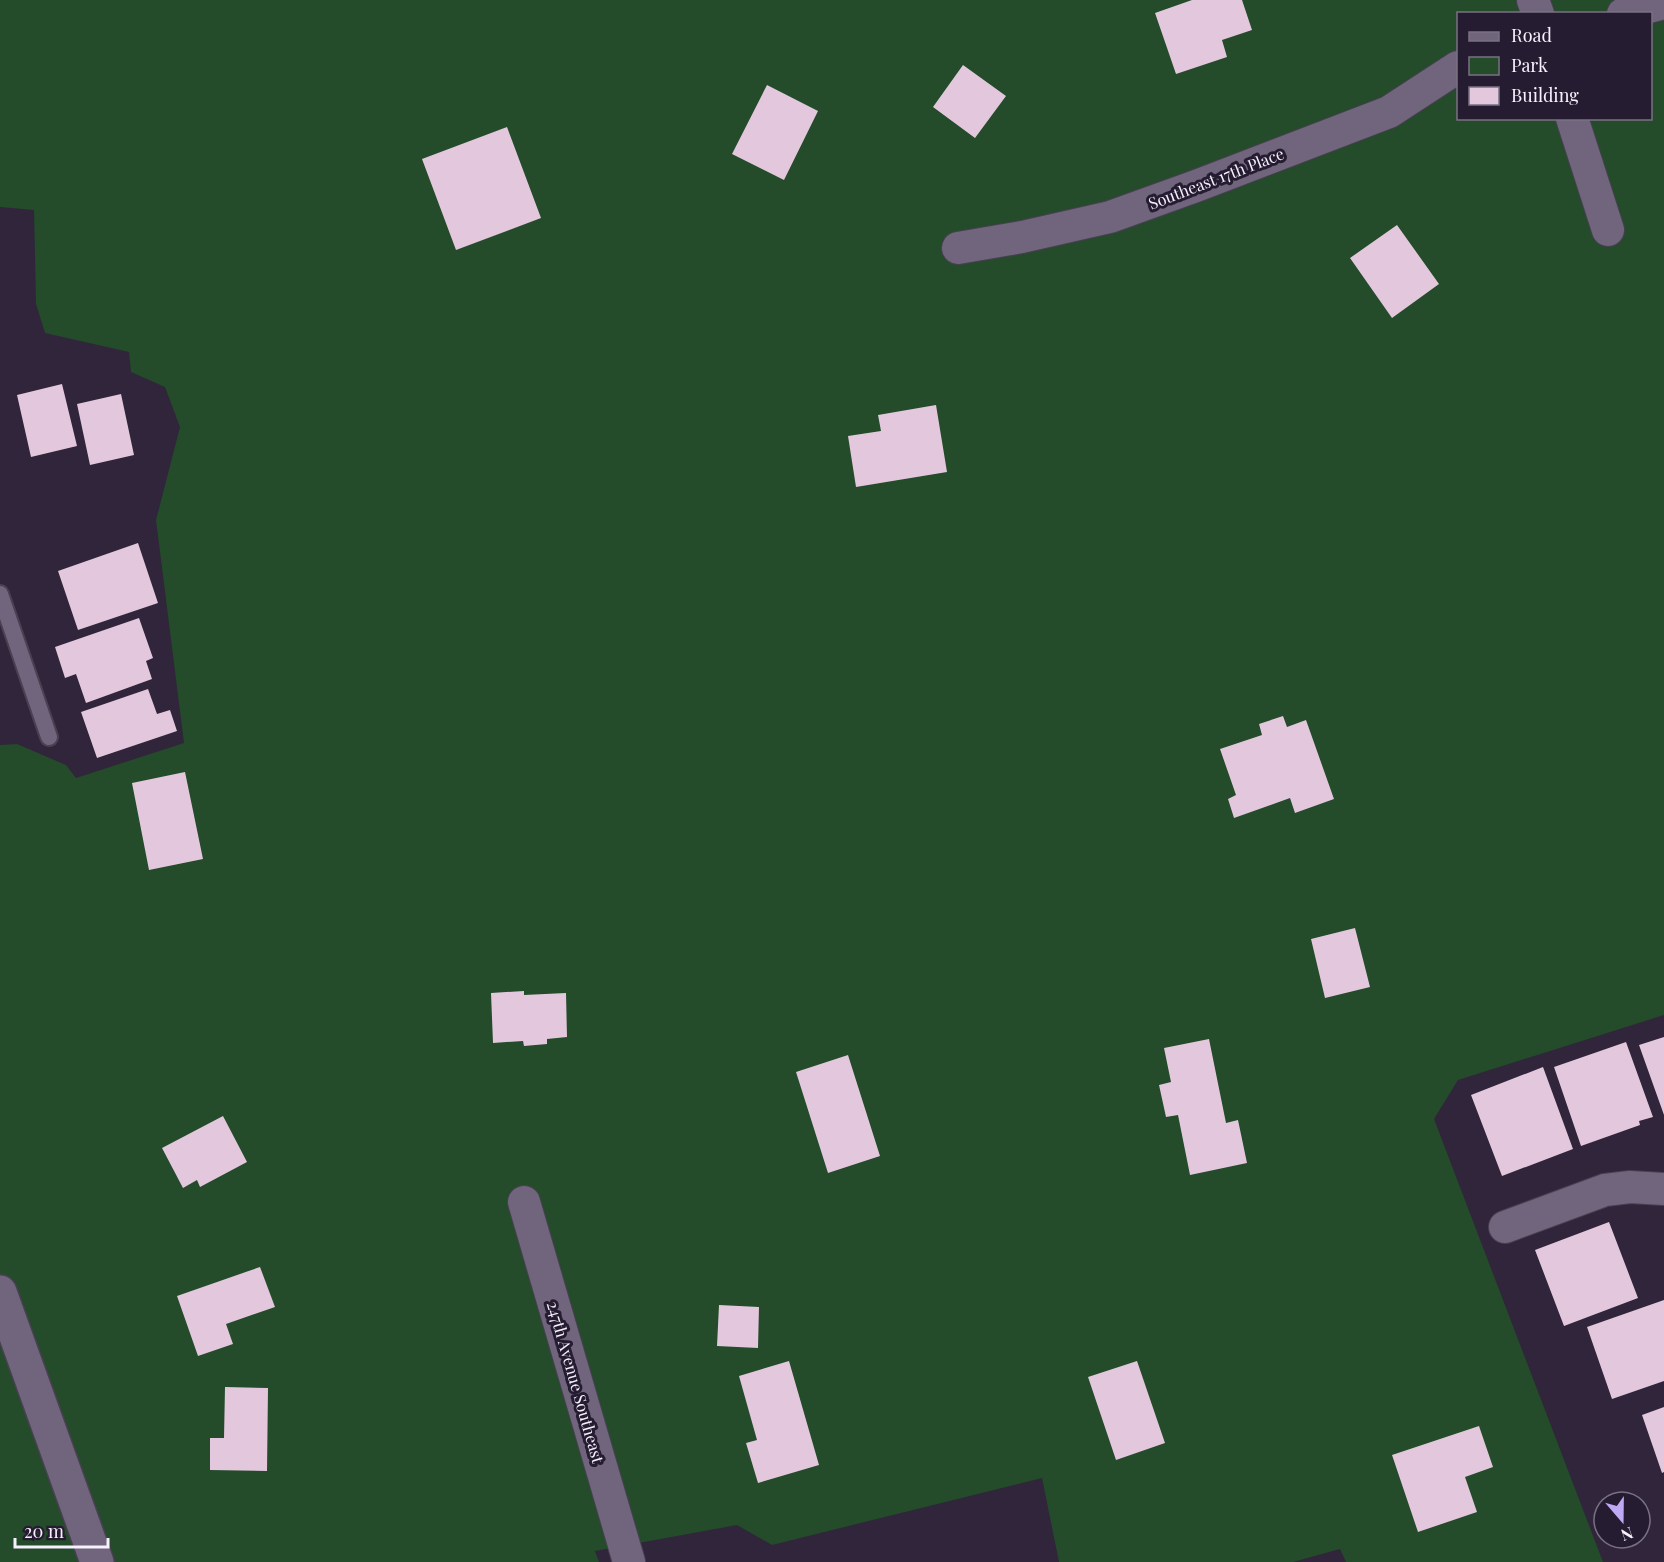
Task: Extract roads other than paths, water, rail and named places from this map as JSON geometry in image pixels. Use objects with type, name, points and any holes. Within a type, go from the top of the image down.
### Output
[{"type":"street","points":[[1630,12],[1664,3]]},
{"type":"street","name":"Southeast 17th Place","points":[[958,248],[1022,237],[1110,217],[1196,186],[1389,112],[1457,68]]},
{"type":"street","points":[[1573,120],[1608,230]]},
{"type":"street","points":[[1505,1227],[1605,1190],[1630,1187],[1664,1189]]},
{"type":"street","name":"247th Avenue Southeast","points":[[524,1202],[629,1562]]},
{"type":"street","points":[[0,1293],[97,1562]]},
{"type":"lane","points":[[0,594],[49,737]]}]
